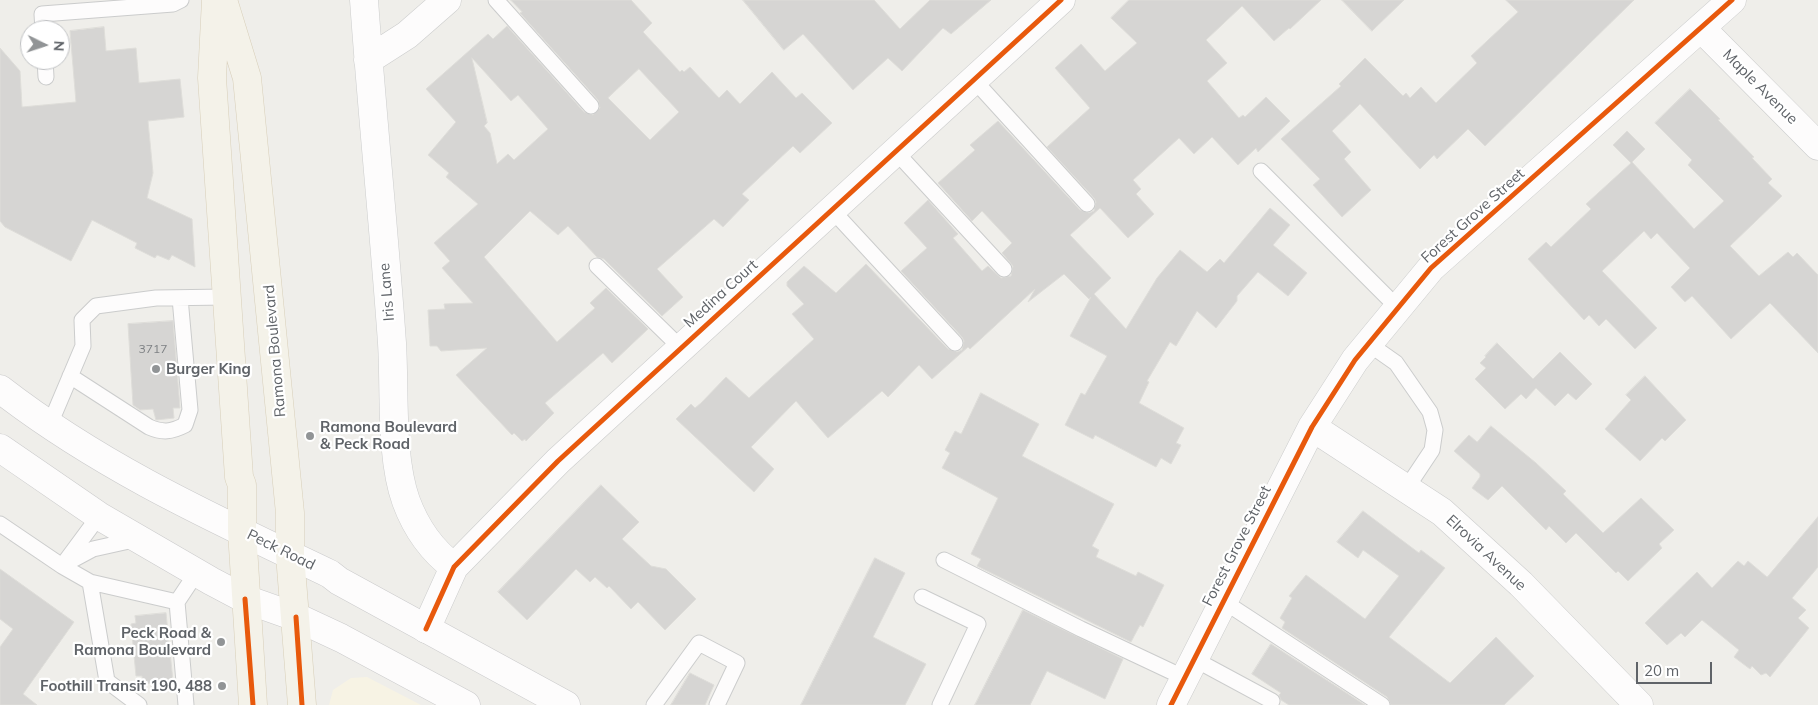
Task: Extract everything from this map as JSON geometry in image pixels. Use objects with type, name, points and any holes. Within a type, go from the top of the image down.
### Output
[{"type":"main road","points":[[216,0],[212,78],[239,476],[242,484],[242,531],[253,705]]},
{"type":"main road","name":"Ramona Boulevard","points":[[223,0],[247,78],[254,136],[290,513],[290,555],[302,705]]},
{"type":"street","name":"Iris Lane","points":[[364,0],[392,343],[398,472],[406,501],[419,530],[438,555],[454,566]]},
{"type":"street","points":[[368,60],[407,34],[447,0]]},
{"type":"street","name":"Medina Court","points":[[426,629],[454,566],[558,461],[1061,0]]},
{"type":"street","name":"Forest Grove Street","points":[[1171,705],[1312,427],[1355,360],[1432,268],[1702,29],[1732,0]]},
{"type":"street","name":"Maple Avenue","points":[[1702,29],[1818,146]]},
{"type":"street","name":"Peck Road","points":[[0,389],[123,472],[204,515],[242,531],[330,574],[566,705]]},
{"type":"street","name":"Elrovia Avenue","points":[[1312,427],[1442,512],[1521,584],[1639,705]]},
{"type":"street","points":[[0,448],[99,516],[197,572],[246,599],[296,617],[463,704]]},
{"type":"lane","points":[[42,20],[42,14],[173,4],[181,0]]},
{"type":"lane","points":[[496,0],[591,106]]},
{"type":"lane","points":[[46,70],[46,78]]},
{"type":"lane","points":[[974,80],[1087,204]]},
{"type":"lane","points":[[896,152],[1004,268]]},
{"type":"lane","points":[[1261,171],[1398,308]]},
{"type":"lane","points":[[832,210],[955,343]]},
{"type":"lane","points":[[598,266],[681,348]]},
{"type":"lane","points":[[50,424],[83,346],[82,320],[96,306],[156,298],[227,297]]},
{"type":"lane","points":[[70,376],[149,427],[162,432],[174,431],[184,425],[190,410],[180,298]]},
{"type":"lane","points":[[1369,344],[1396,364],[1402,371],[1430,412],[1435,430],[1432,450],[1406,489]]},
{"type":"lane","points":[[62,566],[99,516]]},
{"type":"lane","points":[[0,524],[62,566],[90,582],[177,602]]},
{"type":"lane","points":[[62,566],[94,549],[139,538]]},
{"type":"lane","points":[[944,560],[1081,630],[1190,668],[1272,701]]},
{"type":"lane","points":[[186,705],[177,602],[197,572]]},
{"type":"lane","points":[[90,582],[107,682],[139,705]]},
{"type":"lane","points":[[922,598],[978,624],[940,705]]},
{"type":"lane","points":[[1224,600],[1382,705]]},
{"type":"lane","points":[[654,705],[699,643],[737,663],[718,705]]},
{"type":"shaded area","points":[[367,677],[421,705],[329,705],[333,690],[351,678]]},
{"type":"building","points":[[511,0],[631,0],[652,23],[643,32],[680,72],[682,70],[684,72],[690,67],[719,98],[727,90],[740,104],[772,72],[796,98],[802,93],[832,123],[800,153],[793,146],[742,194],[749,200],[723,227],[714,219],[657,269],[683,297],[662,316],[604,259],[597,257],[568,226],[558,235],[530,211],[484,257],[557,342],[595,308],[590,303],[606,288],[648,329],[612,363],[603,353],[545,403],[554,413],[526,441],[525,439],[522,441],[514,433],[512,435],[456,375],[487,348],[441,351],[437,346],[430,346],[428,310],[445,309],[444,304],[473,303],[442,268],[450,261],[434,243],[478,204],[446,177],[449,173],[428,155],[456,122],[426,89],[488,34],[493,39],[507,26],[584,112],[593,115],[600,108],[598,100],[520,13],[522,12]],"holes":[[[472,58],[511,101],[518,95],[548,129],[514,160],[508,154],[497,164],[490,133],[484,126],[487,123]],[[639,69],[679,112],[650,140],[608,98]]]},
{"type":"building","points":[[743,0],[874,0],[900,29],[930,0],[991,0],[951,34],[943,28],[902,71],[888,58],[853,90],[803,34],[784,50]]},
{"type":"building","points":[[1129,0],[1321,0],[1274,41],[1242,6],[1206,40],[1227,63],[1207,81],[1239,118],[1243,115],[1245,117],[1266,97],[1290,121],[1258,152],[1256,148],[1238,165],[1212,137],[1194,154],[1179,138],[1133,180],[1141,189],[1136,194],[1154,214],[1128,238],[1100,208],[1070,235],[1111,278],[1094,294],[1126,329],[1157,278],[1180,250],[1207,272],[1220,259],[1224,263],[1270,208],[1290,225],[1273,245],[1307,273],[1288,296],[1258,272],[1237,296],[1237,301],[1216,328],[1197,311],[1176,346],[1170,342],[1147,381],[1149,382],[1139,403],[1184,428],[1176,443],[1181,445],[1171,464],[1161,458],[1156,467],[1095,435],[1093,439],[1065,425],[1081,393],[1085,395],[1107,356],[1070,336],[1091,297],[1089,299],[1064,274],[1028,302],[1035,289],[970,349],[968,347],[932,379],[919,365],[888,397],[882,391],[828,438],[796,401],[751,447],[774,469],[754,492],[676,419],[691,404],[695,408],[701,403],[726,377],[749,398],[814,339],[792,314],[804,304],[787,286],[787,282],[804,266],[836,293],[866,264],[948,349],[957,352],[962,350],[964,341],[962,337],[901,271],[927,248],[904,223],[928,200],[958,234],[953,238],[982,271],[988,266],[1001,278],[1011,276],[1013,266],[1002,253],[1012,243],[982,211],[972,221],[938,183],[975,150],[970,145],[998,121],[1080,210],[1089,213],[1094,211],[1096,202],[1094,198],[1047,147],[1090,108],[1055,68],[1081,44],[1105,71],[1137,43],[1111,18]]},
{"type":"building","points":[[1342,0],[1404,0],[1372,31]]},
{"type":"building","points":[[1506,0],[1634,0],[1485,146],[1468,129],[1437,159],[1434,155],[1420,169],[1360,104],[1332,131],[1351,152],[1344,159],[1371,190],[1342,217],[1313,185],[1320,179],[1281,139],[1341,86],[1339,84],[1365,58],[1403,96],[1406,93],[1410,98],[1421,87],[1436,103],[1477,63],[1471,56],[1518,12]]},
{"type":"building","points":[[104,27],[106,51],[136,48],[139,83],[180,79],[184,117],[148,121],[153,173],[147,198],[192,219],[195,267],[172,255],[169,260],[157,255],[155,258],[135,248],[137,243],[92,220],[71,261],[5,227],[0,221],[0,48],[20,71],[22,107],[76,102],[70,31]]},
{"type":"building","points":[[1690,89],[1754,157],[1752,158],[1772,179],[1768,183],[1782,196],[1730,246],[1759,276],[1788,252],[1793,257],[1797,253],[1818,275],[1818,353],[1770,303],[1731,339],[1692,296],[1685,302],[1671,287],[1690,268],[1657,233],[1651,239],[1644,231],[1602,271],[1657,328],[1635,349],[1606,319],[1599,326],[1589,315],[1584,320],[1528,259],[1546,242],[1551,247],[1591,209],[1586,204],[1631,163],[1613,145],[1627,131],[1645,149],[1632,162],[1694,229],[1724,201],[1688,165],[1692,160],[1655,123]]},
{"type":"building","points":[[173,321],[180,408],[173,408],[174,418],[156,420],[153,409],[140,410],[133,405],[128,324]]},
{"type":"building","points":[[1497,343],[1533,379],[1560,352],[1592,384],[1576,400],[1568,393],[1555,406],[1536,388],[1526,399],[1521,394],[1505,409],[1475,379],[1486,368],[1480,363]]},
{"type":"building","points":[[1645,376],[1686,420],[1665,441],[1662,438],[1640,461],[1605,429],[1631,400],[1626,395]]},
{"type":"building","points":[[981,393],[1039,424],[1022,456],[1114,504],[1092,546],[1099,550],[1096,557],[1136,576],[1138,572],[1164,585],[1143,627],[1140,625],[1131,642],[977,566],[981,559],[971,554],[998,498],[942,468],[950,453],[945,450],[955,431],[961,434]]},
{"type":"building","points":[[1491,426],[1536,463],[1566,491],[1563,494],[1603,533],[1641,498],[1674,530],[1659,544],[1662,548],[1628,581],[1618,571],[1616,573],[1576,533],[1566,543],[1549,526],[1546,530],[1502,486],[1488,500],[1472,488],[1480,474],[1454,451],[1469,435],[1477,442]]},
{"type":"building","points":[[601,485],[639,522],[622,539],[651,566],[666,569],[696,599],[665,630],[638,602],[631,609],[609,586],[607,588],[595,577],[590,582],[576,569],[527,620],[498,592]]},
{"type":"building","points":[[1363,511],[1419,553],[1421,550],[1445,568],[1389,637],[1450,683],[1496,637],[1534,676],[1504,705],[1391,705],[1387,697],[1282,628],[1285,622],[1280,618],[1292,598],[1289,596],[1306,575],[1365,619],[1399,576],[1363,550],[1358,558],[1337,542]]},
{"type":"building","points":[[1818,517],[1818,567],[1792,598],[1806,610],[1798,618],[1809,628],[1770,677],[1766,673],[1761,675],[1752,666],[1750,669],[1734,657],[1739,650],[1702,620],[1685,637],[1681,633],[1667,645],[1645,623],[1697,572],[1712,588],[1738,561],[1744,566],[1748,561],[1767,577]]},
{"type":"building","points":[[875,558],[905,573],[873,637],[926,664],[905,705],[801,705]]},
{"type":"building","points":[[0,569],[74,622],[23,694],[37,705],[0,705],[0,647],[13,629],[0,619]]},
{"type":"building","points":[[1023,610],[1123,659],[1105,699],[1047,671],[1030,705],[975,705]]},
{"type":"building","points":[[166,613],[173,681],[143,684],[142,676],[136,676],[131,624],[136,623],[135,616]]},
{"type":"building","points":[[1271,644],[1365,705],[1289,705],[1281,700],[1279,695],[1281,693],[1252,674]]},
{"type":"building","points":[[690,673],[714,685],[705,705],[671,705]]},
{"type":"cycle path","points":[[426,629],[454,567],[558,461],[1061,0]]},
{"type":"cycle path","points":[[1171,705],[1312,427],[1355,360],[1431,268],[1732,0]]},
{"type":"cycle path","points":[[245,599],[253,705]]},
{"type":"cycle path","points":[[296,617],[302,705]]},
{"type":"place","name":"Burger King","points":[[156,369]]},
{"type":"place","name":"Ramona Boulevard & Peck Road","points":[[310,436]]},
{"type":"place","name":"Peck Road & Ramona Boulevard","points":[[221,642]]},
{"type":"place","name":"Foothill Transit 190, 488","points":[[222,686]]}]
